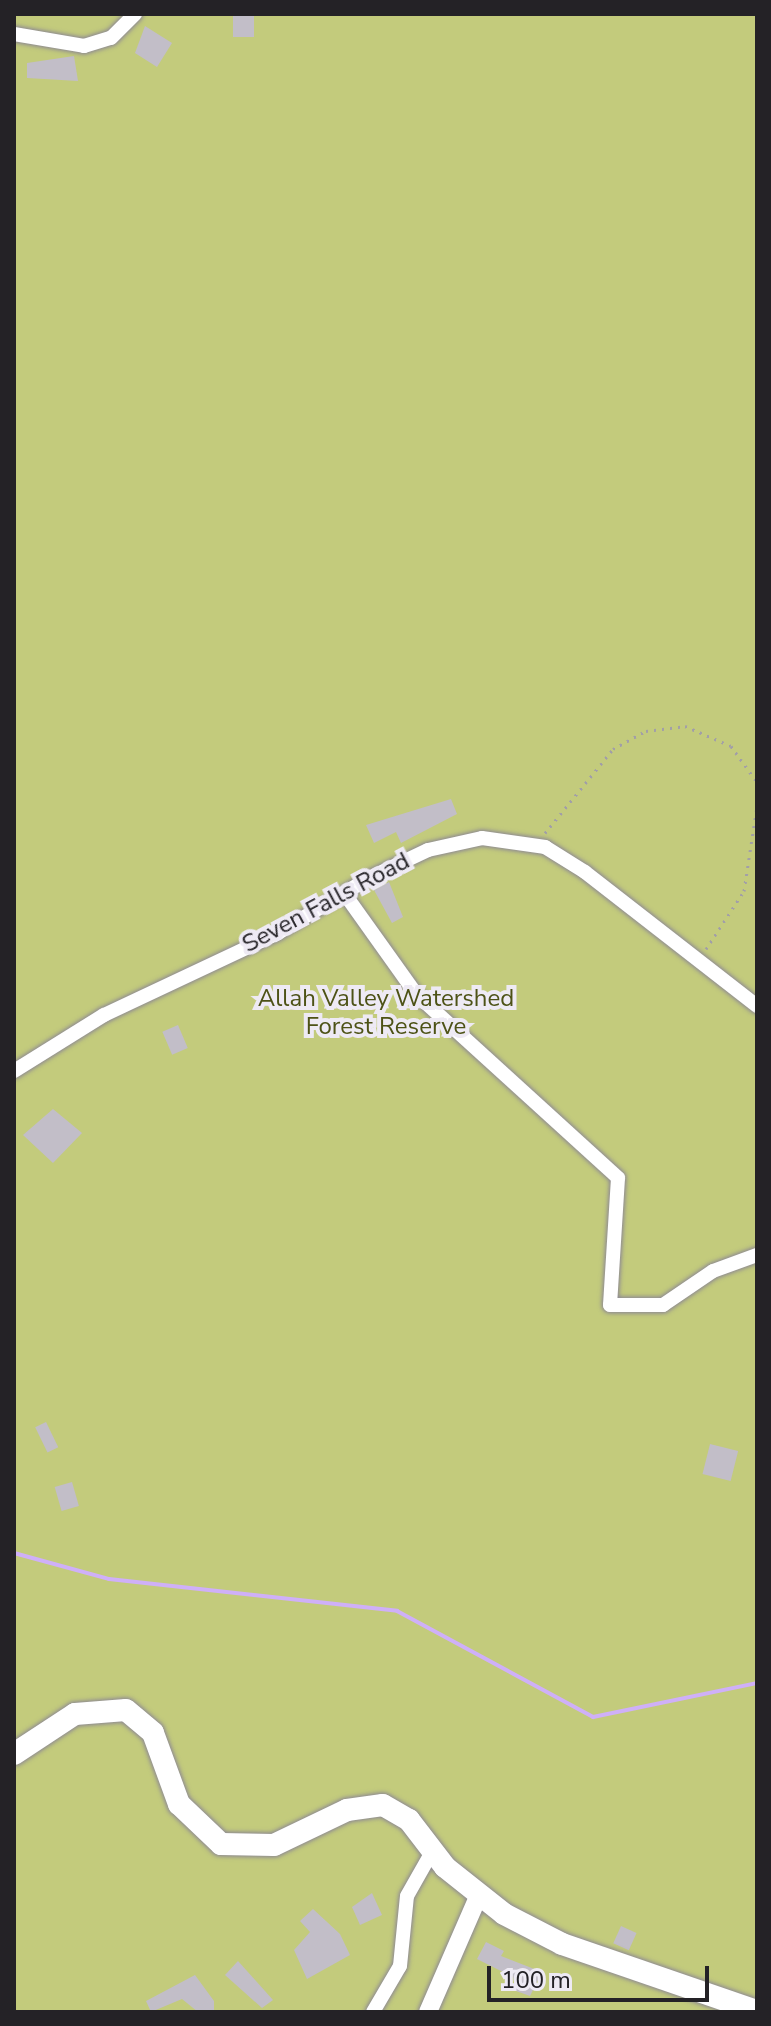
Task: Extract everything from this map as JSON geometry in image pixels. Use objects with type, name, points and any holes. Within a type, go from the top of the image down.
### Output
[{"type":"main road","points":[[14,1754],[75,1714],[114,1707],[146,1723],[179,1804],[221,1844],[274,1845],[370,1804],[397,1810],[478,1897],[562,1944],[757,2011]]},
{"type":"street","points":[[14,34],[84,46],[111,38],[135,14]]},
{"type":"street","name":"Seven Falls Road","points":[[14,1071],[104,1015],[428,850],[482,838],[535,845],[585,872],[757,1006]]},
{"type":"street","points":[[344,893],[416,994],[618,1178],[610,1305],[663,1305],[713,1271],[757,1255]]},
{"type":"street","points":[[373,2012],[400,1966],[407,1896],[433,1850]]},
{"type":"street","points":[[428,2012],[478,1897]]},
{"type":"path","points":[[535,845],[613,749],[646,731],[685,726],[731,746],[757,782]]},
{"type":"path","points":[[697,962],[744,891],[757,806]]},
{"type":"green space","name":"Allah Valley Watershed Forest Reserve","points":[[14,14],[757,14],[757,2012],[14,2012]]},
{"type":"building","points":[[233,14],[254,14],[254,37],[233,37]]},
{"type":"building","points":[[145,26],[172,43],[157,67],[135,53]]},
{"type":"building","points":[[74,56],[78,81],[27,78],[27,63]]},
{"type":"building","points":[[451,799],[457,814],[401,843],[396,832],[374,843],[366,825]]},
{"type":"building","points":[[389,882],[403,917],[392,923],[374,890]]},
{"type":"building","points":[[178,1025],[188,1048],[172,1055],[162,1032]]},
{"type":"building","points":[[53,1109],[82,1133],[53,1163],[23,1135]]},
{"type":"building","points":[[46,1422],[58,1447],[47,1452],[35,1427]]},
{"type":"building","points":[[710,1444],[738,1451],[731,1481],[703,1474]]},
{"type":"building","points":[[72,1482],[79,1506],[62,1511],[55,1487]]},
{"type":"building","points":[[372,1893],[382,1915],[360,1925],[352,1907]]},
{"type":"building","points":[[313,1909],[340,1934],[350,1955],[307,1979],[294,1950],[310,1932],[300,1921]]},
{"type":"building","points":[[621,1926],[637,1933],[629,1950],[613,1943]]},
{"type":"building","points":[[486,1942],[504,1951],[501,1956],[542,1972],[530,1996],[516,1991],[513,1977],[477,1959]]},
{"type":"building","points":[[238,1961],[273,2000],[262,2008],[225,1975]]},
{"type":"building","points":[[195,1975],[214,2001],[214,2012],[198,2012],[182,1999],[151,2012],[146,2001]]},
{"type":"waterway","points":[[14,1553],[109,1579],[397,1611],[593,1717],[757,1683]]}]
